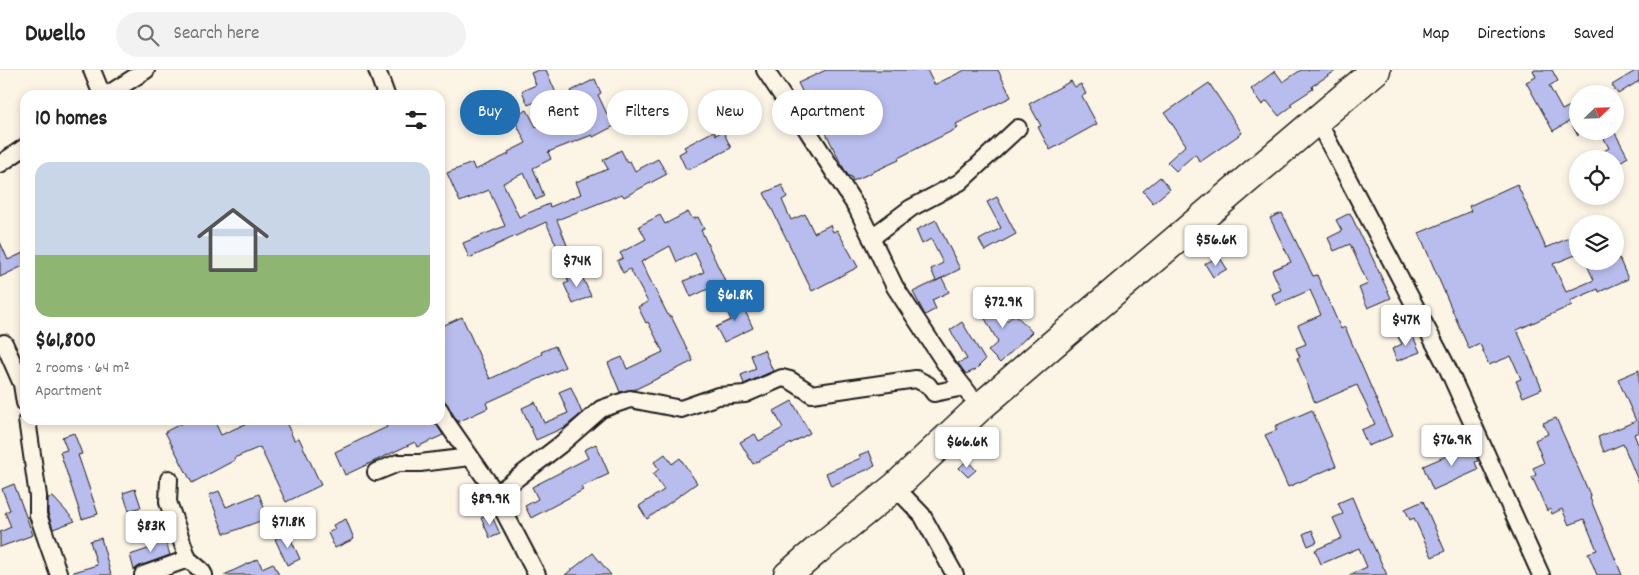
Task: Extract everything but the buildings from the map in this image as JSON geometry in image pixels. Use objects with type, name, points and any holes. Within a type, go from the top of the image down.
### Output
[{"type":"highway","points":[[788,575],[895,487],[972,398],[1376,70]]},
{"type":"street","points":[[92,70],[100,90]]},
{"type":"street","points":[[115,90],[146,70]]},
{"type":"street","points":[[377,70],[384,90]]},
{"type":"street","points":[[765,70],[804,125],[857,208],[894,288],[944,362],[972,398]]},
{"type":"street","points":[[1316,120],[1447,367],[1541,575]]},
{"type":"street","points":[[871,238],[911,208],[960,182],[1018,128]]},
{"type":"street","points":[[0,164],[20,150]]},
{"type":"street","points":[[4,343],[20,379]]},
{"type":"street","points":[[495,496],[560,445],[601,409],[630,399],[681,409],[718,396],[745,394],[782,378],[790,380],[812,394],[916,379],[928,385],[934,393],[972,398]]},
{"type":"street","points":[[445,420],[490,485],[537,575]]},
{"type":"street","points":[[28,425],[38,496],[38,515],[60,575]]},
{"type":"street","points":[[376,472],[398,463],[420,463],[470,457]]},
{"type":"street","points":[[169,479],[168,502],[188,559],[204,575]]},
{"type":"street","points":[[895,487],[922,515],[956,575]]},
{"type":"street","points":[[143,575],[188,559]]}]
